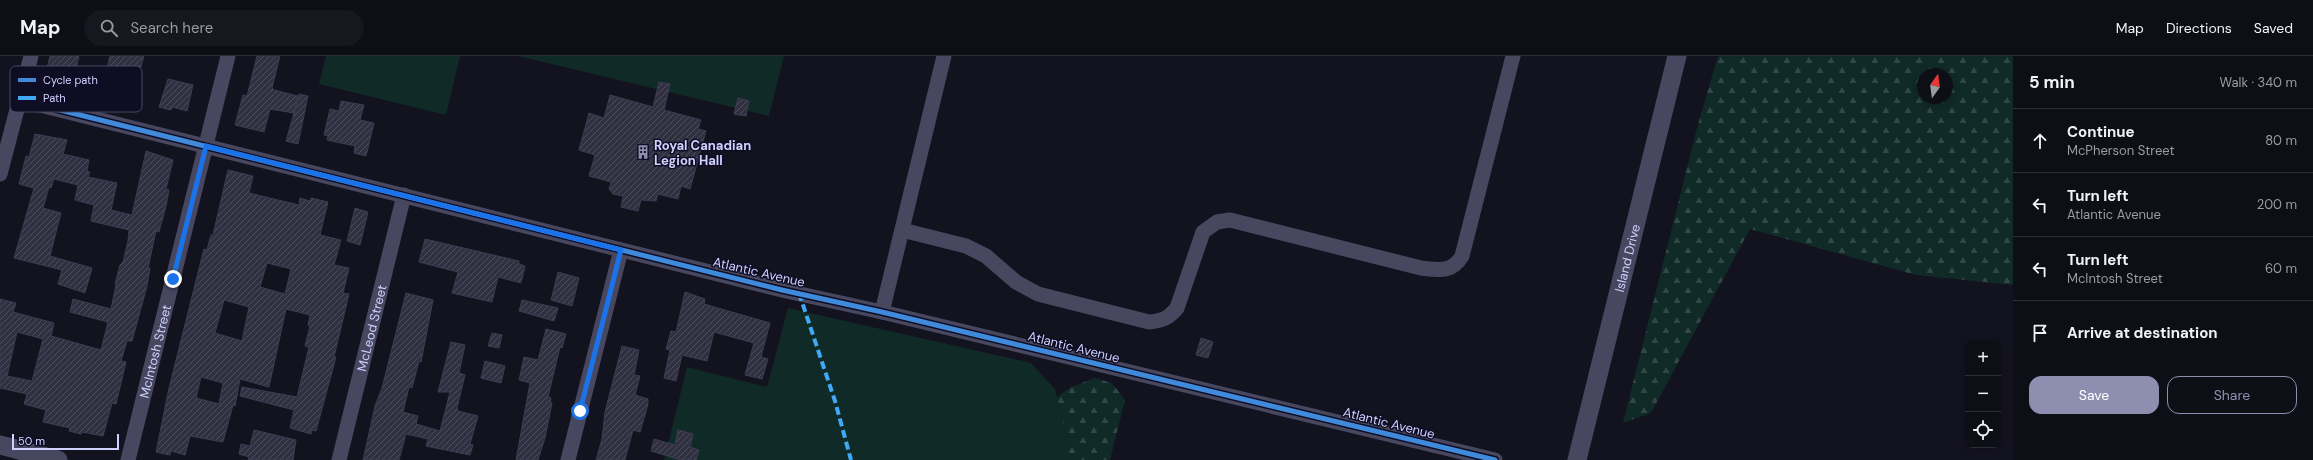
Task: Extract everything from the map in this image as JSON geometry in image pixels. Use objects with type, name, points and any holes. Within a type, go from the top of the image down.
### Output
[{"type":"street","points":[[28,66],[31,56]]},
{"type":"street","name":"McIntosh Street","points":[[128,460],[228,56]]},
{"type":"street","points":[[882,312],[944,56]]},
{"type":"street","points":[[902,230],[966,246],[986,256],[1016,282],[1038,294],[1149,322],[1160,321],[1170,316],[1177,308],[1203,232],[1217,222],[1230,220],[1421,268],[1442,271],[1452,268],[1462,256],[1513,56]]},
{"type":"street","name":"Island Drive","points":[[1577,460],[1677,56]]},
{"type":"street","points":[[0,174],[17,112]]},
{"type":"street","name":"Atlantic Avenue","points":[[69,112],[782,290],[882,312],[1495,460]]},
{"type":"street","name":"McLeod Street","points":[[339,460],[404,195]]},
{"type":"street","points":[[568,460],[621,250]]},
{"type":"street","points":[[0,445],[58,460]]},
{"type":"green space","points":[[326,56],[460,56],[446,115],[319,84]]},
{"type":"green space","points":[[518,56],[784,56],[769,116]]},
{"type":"green space","points":[[1718,56],[2013,56],[2013,285],[1916,275],[1750,229],[1651,413],[1623,423],[1697,128]]},
{"type":"green space","points":[[788,308],[1031,363],[1055,389],[1068,442],[1069,460],[664,460],[687,367],[767,387]]},
{"type":"green space","points":[[1095,378],[1112,383],[1125,400],[1110,460],[997,460],[1047,404],[1071,387]]},
{"type":"building","points":[[50,56],[79,56],[77,66],[48,66]]},
{"type":"building","points":[[110,56],[144,56],[141,66],[107,66]]},
{"type":"building","points":[[257,56],[280,56],[272,88],[274,90],[298,96],[294,113],[270,109],[264,132],[235,125],[243,95],[247,96]]},
{"type":"building","points":[[168,79],[193,85],[187,111],[172,107],[171,110],[159,107]]},
{"type":"building","name":"Royal Canadian Legion Hall","points":[[659,82],[670,84],[664,110],[701,120],[698,129],[706,131],[690,189],[681,186],[678,199],[658,194],[656,201],[641,200],[638,211],[621,207],[623,196],[613,194],[609,189],[611,182],[589,176],[595,155],[579,150],[589,113],[604,118],[610,95],[653,107]]},
{"type":"building","points":[[299,94],[308,96],[298,144],[286,141]]},
{"type":"building","points":[[738,98],[749,101],[746,116],[734,114]]},
{"type":"building","points":[[341,101],[364,105],[360,120],[374,123],[366,156],[354,153],[355,146],[327,140],[328,136],[324,135],[330,109],[339,111]]},
{"type":"building","points":[[35,134],[67,140],[63,154],[89,160],[87,171],[90,172],[88,177],[117,183],[111,210],[132,215],[146,151],[173,160],[166,189],[169,190],[166,206],[159,232],[156,231],[148,268],[150,268],[147,286],[132,341],[127,341],[121,361],[126,362],[116,404],[112,403],[103,436],[82,432],[81,434],[69,431],[70,428],[43,422],[46,410],[24,404],[27,394],[0,388],[0,299],[16,303],[13,312],[54,323],[51,336],[101,350],[108,322],[70,312],[73,299],[111,309],[115,284],[120,265],[123,262],[128,241],[129,230],[91,221],[94,205],[75,200],[78,185],[54,179],[51,188],[49,187],[43,208],[61,213],[50,256],[92,268],[85,293],[58,284],[62,270],[14,258],[34,188],[19,184],[26,156],[29,157]],"holes":[[[17,332],[43,339],[32,381],[7,376]]]},
{"type":"building","points":[[228,170],[253,176],[249,193],[299,205],[300,198],[310,201],[311,198],[328,202],[320,235],[341,240],[334,265],[349,268],[343,293],[349,294],[334,357],[336,357],[316,431],[312,430],[311,434],[290,428],[294,410],[240,396],[242,387],[297,397],[309,347],[305,346],[310,326],[308,325],[310,315],[286,309],[269,387],[240,379],[235,406],[233,405],[223,442],[190,436],[185,455],[171,451],[170,455],[156,452],[169,388],[204,249],[207,250],[211,235],[213,235]],"holes":[[[267,263],[291,269],[285,294],[260,287]],[[224,300],[249,307],[242,341],[215,333]],[[201,377],[223,383],[219,404],[196,398]]]},
{"type":"building","points":[[355,208],[368,212],[360,245],[347,241]]},
{"type":"building","points":[[425,239],[519,261],[519,264],[525,266],[521,283],[498,277],[492,302],[452,293],[458,272],[419,262]]},
{"type":"building","points":[[558,272],[579,278],[572,306],[551,300]]},
{"type":"building","points":[[685,292],[705,299],[704,304],[770,323],[761,357],[768,359],[762,379],[745,375],[754,343],[714,332],[707,361],[682,355],[676,381],[664,378],[670,350],[666,349],[671,331],[676,332]]},
{"type":"building","points":[[406,293],[433,300],[421,362],[419,361],[412,388],[409,387],[403,412],[418,416],[416,424],[440,431],[450,392],[438,392],[451,342],[465,345],[459,373],[465,375],[457,408],[458,411],[478,416],[470,444],[473,445],[470,455],[426,446],[428,439],[406,434],[399,460],[363,460],[375,406],[382,388]]},
{"type":"building","points":[[522,300],[558,308],[554,321],[519,311]]},
{"type":"building","points":[[546,329],[566,334],[562,348],[560,347],[548,397],[551,398],[550,402],[552,403],[545,438],[538,460],[516,460],[530,383],[519,380],[524,357],[538,360]]},
{"type":"building","points":[[492,333],[502,335],[499,348],[488,346]]},
{"type":"building","points":[[1201,338],[1213,342],[1208,358],[1196,355]]},
{"type":"building","points":[[622,346],[639,350],[634,375],[640,376],[635,395],[648,399],[648,404],[640,432],[633,430],[625,460],[596,460],[602,439],[605,412]]},
{"type":"building","points":[[485,361],[505,366],[501,383],[481,378]]},
{"type":"building","points":[[254,430],[296,440],[293,460],[248,460],[249,457],[239,454],[241,444],[250,446]]},
{"type":"building","points":[[678,430],[693,434],[690,447],[699,450],[696,460],[681,460],[651,451],[654,439],[675,445]]},
{"type":"marked path","points":[[799,293],[835,401],[851,460]]},
{"type":"cycle path","points":[[68,112],[782,290],[882,312],[1495,460]]},
{"type":"place","name":"Royal Canadian Legion Hall","points":[[643,152]]},
{"type":"route","points":[[173,279],[206,146],[621,250],[580,411]]}]
